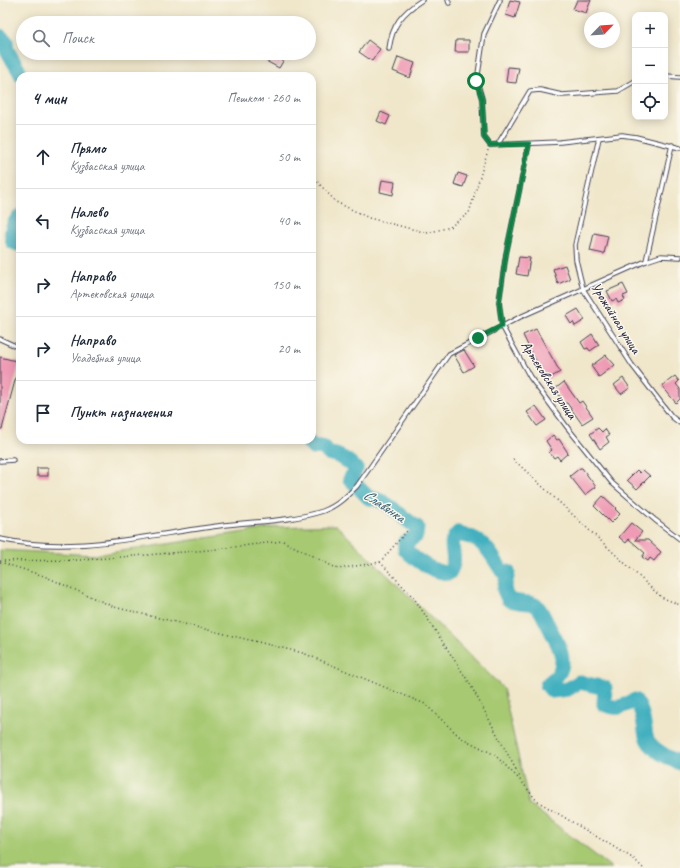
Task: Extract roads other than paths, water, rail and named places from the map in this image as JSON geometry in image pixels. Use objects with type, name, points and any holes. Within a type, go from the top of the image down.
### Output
[{"type":"lane","points":[[389,49],[391,35],[406,10],[422,0]]},
{"type":"lane","points":[[500,0],[484,34],[476,81],[482,99],[484,137],[490,145],[529,144],[622,135],[680,148]]},
{"type":"lane","points":[[668,76],[680,77]]},
{"type":"lane","points":[[498,144],[530,91],[540,90],[562,95],[586,94],[618,91],[632,84]]},
{"type":"lane","name":"Урожайная улица","points":[[599,138],[575,245],[576,260],[582,290],[632,365],[672,417],[680,423]]},
{"type":"lane","name":"Артековская улица","points":[[529,144],[506,254],[499,302],[502,326],[530,377],[567,428],[612,483],[655,520],[680,538]]},
{"type":"lane","points":[[646,261],[672,145]]},
{"type":"lane","points":[[0,539],[76,545],[219,526],[279,521],[324,511],[342,501],[357,486],[449,354],[502,326],[646,261],[661,256],[680,257]]},
{"type":"lane","points":[[0,339],[16,346]]},
{"type":"lane","points":[[0,461],[13,460]]},
{"type":"waterway","name":"Славянка","points":[[0,36],[6,41],[7,50],[20,72]]},
{"type":"waterway","name":"Славянка","points":[[16,221],[13,225],[12,231],[13,242],[16,243]]},
{"type":"waterway","name":"Славянка","points":[[310,444],[313,448],[322,446],[328,453],[340,456],[347,460],[356,469],[350,479],[369,498],[376,499],[388,505],[417,527],[416,536],[405,543],[405,549],[425,565],[437,571],[449,573],[454,561],[452,542],[458,533],[473,538],[483,545],[502,571],[508,572],[504,590],[508,599],[511,601],[530,603],[537,607],[560,649],[562,656],[561,668],[557,675],[547,685],[552,691],[568,689],[579,682],[605,688],[604,704],[609,706],[620,707],[635,700],[642,713],[648,741],[655,749],[680,763]]}]
